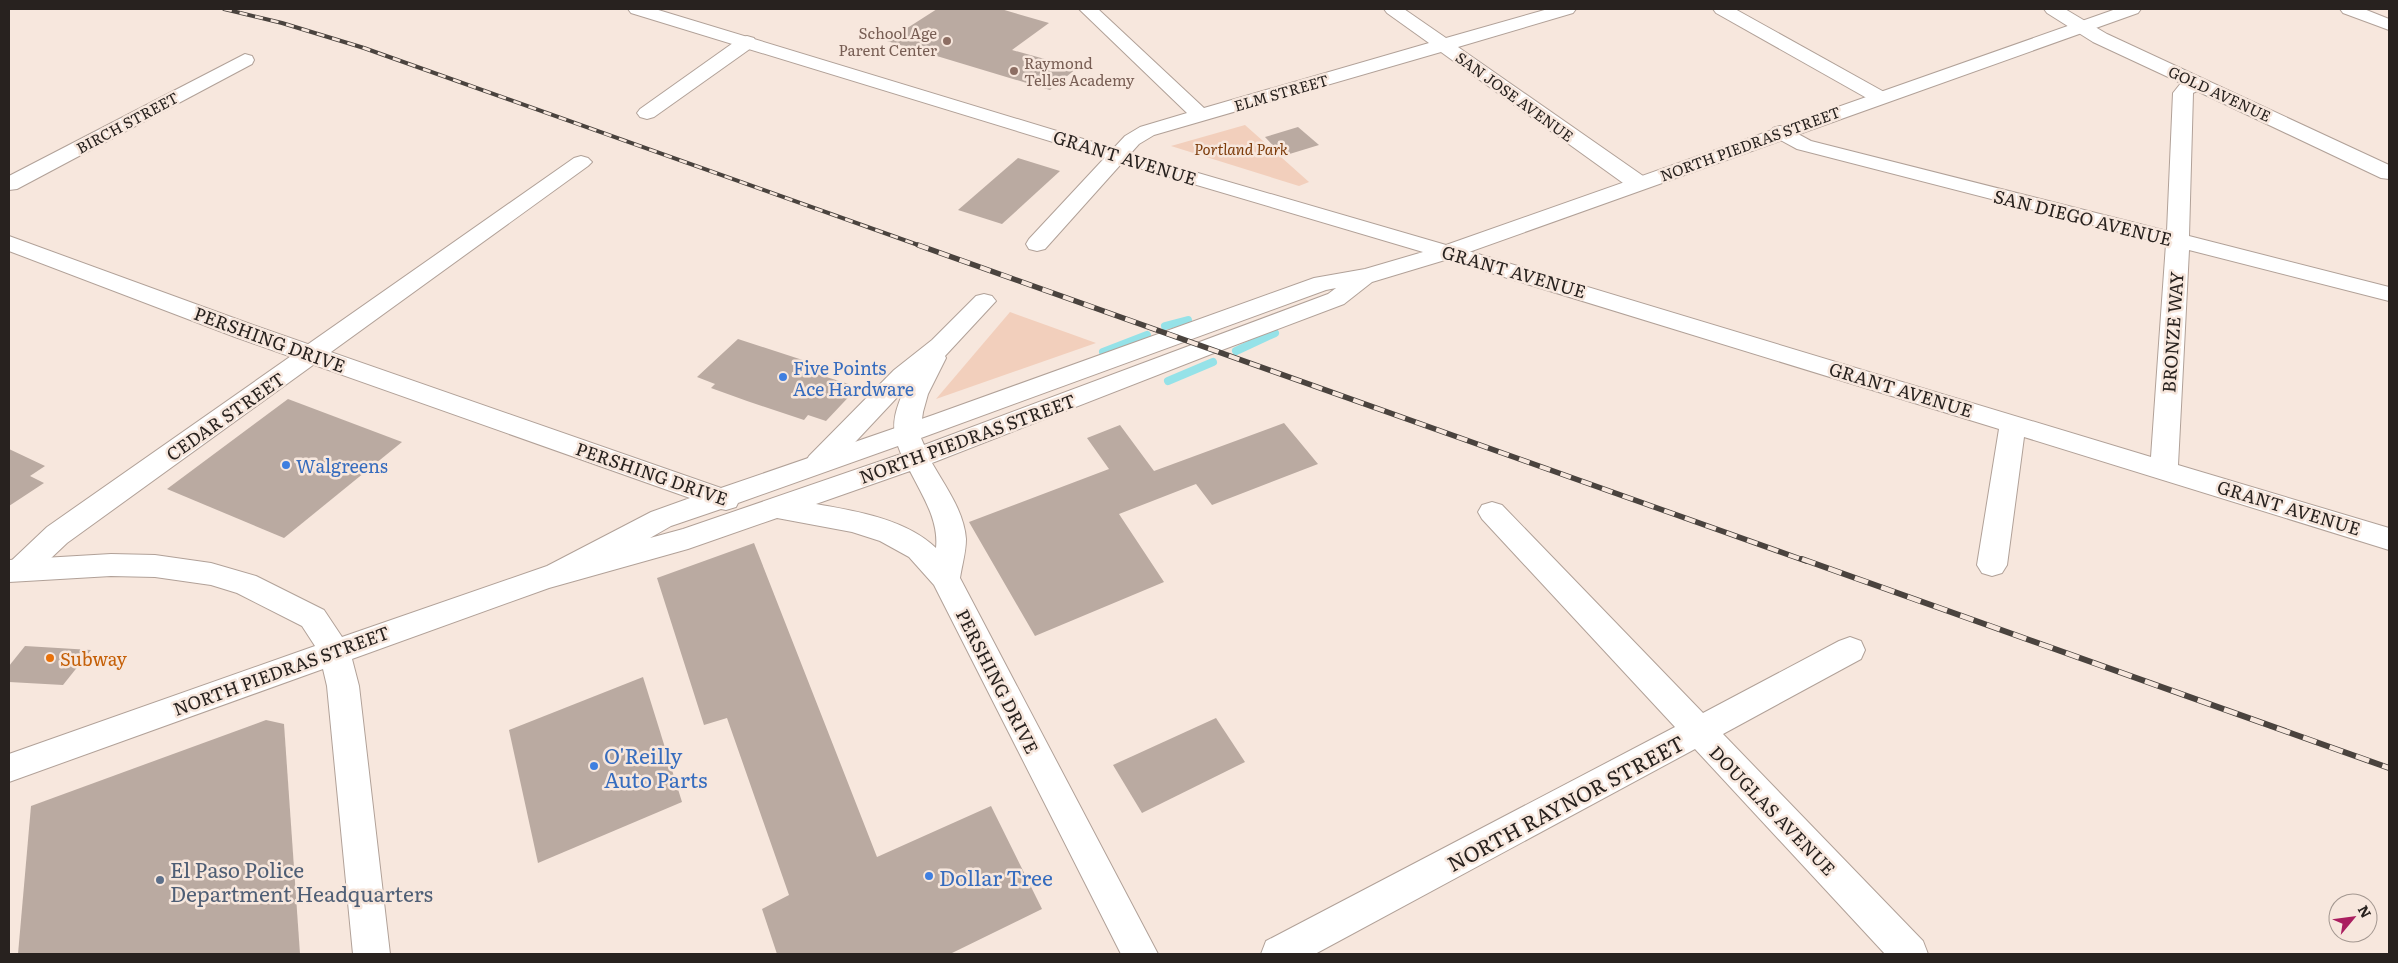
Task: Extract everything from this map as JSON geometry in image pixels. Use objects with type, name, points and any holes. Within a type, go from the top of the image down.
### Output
[{"type":"street","name":"GRANT AVENUE","points":[[637,9],[1119,156],[1447,252],[2013,423],[2389,539]]},
{"type":"street","points":[[1088,9],[1200,115]]},
{"type":"street","name":"SAN JOSE AVENUE","points":[[1393,9],[1638,183]]},
{"type":"street","name":"ELM STREET","points":[[1037,244],[1137,135],[1567,9]]},
{"type":"street","points":[[1722,9],[1880,97]]},
{"type":"street","name":"GOLD AVENUE","points":[[2053,9],[2084,26],[2100,38],[2389,172]]},
{"type":"street","name":"NORTH PIEDRAS STREET","points":[[555,575],[661,519],[1322,283],[1368,276],[1447,252],[1780,132],[2132,9]]},
{"type":"street","points":[[2349,9],[2389,25]]},
{"type":"street","points":[[647,112],[747,42]]},
{"type":"street","name":"BIRCH STREET","points":[[9,184],[245,60]]},
{"type":"street","name":"BRONZE WAY","points":[[2164,469],[2178,241],[2183,93],[2185,89],[2196,82]]},
{"type":"street","name":"SAN DIEGO AVENUE","points":[[1780,132],[1804,145],[2389,294]]},
{"type":"street","name":"CEDAR STREET","points":[[14,570],[57,535],[581,162]]},
{"type":"street","name":"PERSHING DRIVE","points":[[9,243],[312,355],[719,499],[845,519],[895,536],[919,548],[945,578],[1140,954]]},
{"type":"street","name":"NORTH PIEDRAS STREET","points":[[9,768],[555,575],[688,538],[915,459],[1276,320],[1336,299],[1368,276]]},
{"type":"street","points":[[819,463],[903,376],[941,346],[984,301]]},
{"type":"street","points":[[941,346],[911,405],[908,413],[906,433],[915,459],[944,511],[951,535],[945,578]]},
{"type":"street","points":[[1992,565],[2013,423]]},
{"type":"street","name":"DOUGLAS AVENUE","points":[[1492,512],[1910,954]]},
{"type":"street","points":[[14,570],[111,565],[155,566],[211,574],[246,584],[313,618],[335,652],[343,686],[372,954]]},
{"type":"street","name":"NORTH RAYNOR STREET","points":[[1279,954],[1850,650]]},
{"type":"green space","name":"Portland Park","points":[[1245,125],[1309,182],[1299,186],[1171,146]]},
{"type":"green space","points":[[1010,312],[1096,343],[936,399]]},
{"type":"building","name":"Raymond Telles Academy","points":[[937,9],[1001,9],[1049,23],[1012,50],[1077,68],[1050,90],[887,41]]},
{"type":"building","points":[[1298,127],[1319,145],[1283,156],[1265,137]]},
{"type":"building","points":[[1018,158],[1060,171],[1002,224],[958,210]]},
{"type":"building","points":[[738,339],[824,367],[817,374],[858,387],[826,421],[808,415],[804,420],[711,388],[715,384],[697,377]]},
{"type":"building","name":"Walgreens","points":[[288,399],[402,442],[284,538],[167,489]]},
{"type":"building","points":[[1284,423],[1318,464],[1212,505],[1196,484],[1119,514],[1164,582],[1035,636],[969,522],[1109,469],[1087,438],[1120,425],[1154,471]]},
{"type":"building","points":[[9,449],[45,466],[30,476],[44,483],[9,506]]},
{"type":"building","points":[[754,543],[877,857],[991,806],[1042,909],[950,954],[777,954],[762,909],[789,895],[727,718],[704,725],[657,578]]},
{"type":"building","name":"Subway","points":[[25,646],[91,650],[63,685],[9,682],[9,666]]},
{"type":"building","name":"O'Reilly Auto Parts","points":[[643,677],[682,802],[538,863],[509,730]]},
{"type":"building","points":[[1216,718],[1245,762],[1142,813],[1113,765]]},
{"type":"building","name":"El Paso Police Department Headquarters","points":[[266,720],[284,724],[300,954],[18,954],[31,806]]},
{"type":"waterway","points":[[1165,326],[1188,320]]},
{"type":"waterway","points":[[1236,351],[1275,333]]},
{"type":"waterway","points":[[1103,352],[1147,335]]},
{"type":"waterway","points":[[1168,381],[1213,362]]},
{"type":"railway","points":[[224,9],[282,23],[364,48],[921,246]]},
{"type":"railway","points":[[918,245],[1806,561]]},
{"type":"railway","points":[[1802,559],[2389,768]]},
{"type":"place","name":"School Age Parent Center","points":[[947,41]]},
{"type":"place","name":"Raymond Telles Academy","points":[[1014,71]]},
{"type":"place","name":"Five Points Ace Hardware","points":[[783,377]]},
{"type":"place","name":"Walgreens","points":[[286,465]]},
{"type":"place","name":"Subway","points":[[50,658]]},
{"type":"place","name":"O'Reilly Auto Parts","points":[[594,766]]},
{"type":"place","name":"Dollar Tree","points":[[929,876]]},
{"type":"place","name":"El Paso Police Department Headquarters","points":[[160,880]]}]
